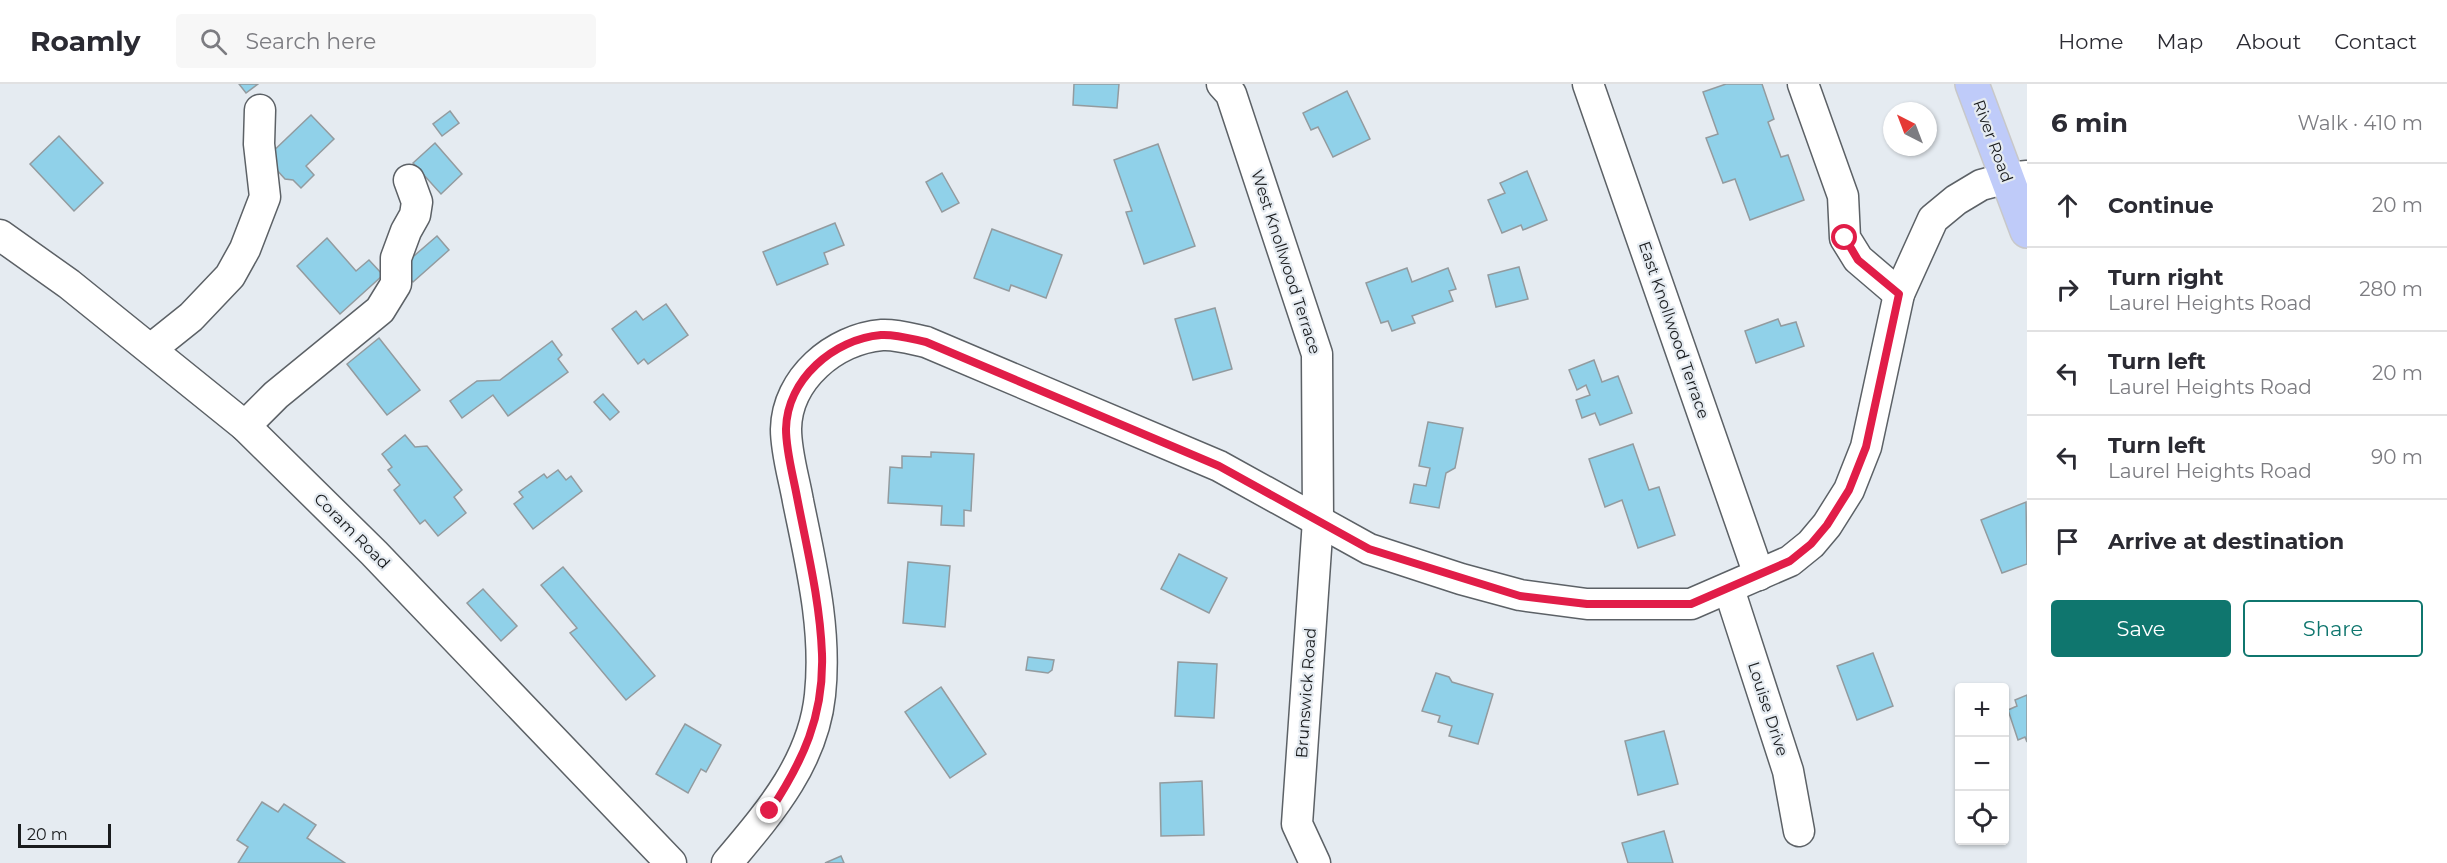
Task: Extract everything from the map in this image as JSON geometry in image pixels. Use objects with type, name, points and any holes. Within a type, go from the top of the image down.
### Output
[{"type":"main road","name":"River Road","points":[[1972,84],[2017,177],[2027,231]]},
{"type":"street","name":"West Knollwood Terrace","points":[[1222,84],[1231,94],[1317,354],[1318,520]]},
{"type":"street","name":"East Knollwood Terrace","points":[[1588,84],[1758,575]]},
{"type":"street","points":[[1803,84],[1843,196],[1845,238],[1858,260],[1899,294]]},
{"type":"street","points":[[151,350],[191,317],[222,285],[230,276],[245,249],[265,197],[259,144],[260,110]]},
{"type":"street","points":[[727,863],[770,811],[794,776],[811,738],[820,696],[822,656],[818,602],[786,430],[792,399],[802,381],[814,368],[844,345],[884,335],[926,342],[1219,466],[1369,549],[1520,596],[1587,604],[1691,604],[1790,561],[1811,544],[1849,490],[1866,447],[1899,294],[1933,219],[1956,200],[1981,185],[2017,177]]},
{"type":"street","points":[[245,426],[276,395],[380,310],[396,284],[396,258],[415,215],[417,201],[409,180]]},
{"type":"street","name":"Coram Road","points":[[0,235],[69,284],[245,426],[382,561],[671,863]]},
{"type":"street","name":"Brunswick Road","points":[[1315,863],[1297,824],[1318,520]]},
{"type":"street","name":"Louise Drive","points":[[1729,588],[1788,771],[1799,831]]},
{"type":"building","points":[[239,84],[258,84],[246,93]]},
{"type":"building","points":[[1074,84],[1119,84],[1117,108],[1073,105]]},
{"type":"building","points":[[1726,84],[1762,84],[1774,119],[1768,122],[1781,157],[1788,155],[1804,200],[1750,220],[1735,179],[1723,183],[1706,138],[1718,134],[1703,92]]},
{"type":"building","points":[[1347,91],[1370,139],[1333,157],[1318,127],[1311,130],[1303,113]]},
{"type":"building","points":[[450,111],[459,123],[442,136],[433,124]]},
{"type":"building","points":[[311,115],[334,139],[306,166],[314,175],[301,188],[293,180],[285,179],[266,158]]},
{"type":"building","points":[[59,136],[103,183],[74,211],[30,164]]},
{"type":"building","points":[[435,143],[462,174],[441,194],[413,163]]},
{"type":"building","points":[[1158,144],[1195,246],[1144,264],[1126,212],[1132,211],[1114,160]]},
{"type":"building","points":[[1527,171],[1547,220],[1523,230],[1521,225],[1502,233],[1488,200],[1505,193],[1500,183]]},
{"type":"building","points":[[942,173],[959,203],[942,212],[926,182]]},
{"type":"building","points":[[835,223],[844,245],[824,253],[828,264],[777,285],[763,252]]},
{"type":"building","points":[[992,229],[1062,255],[1046,298],[1011,285],[1009,291],[974,278]]},
{"type":"building","points":[[437,236],[449,250],[413,282],[400,268]]},
{"type":"building","points":[[327,238],[356,271],[369,260],[383,275],[340,314],[297,266]]},
{"type":"building","points":[[1519,267],[1528,299],[1496,307],[1488,275]]},
{"type":"building","points":[[1407,268],[1412,282],[1448,268],[1456,289],[1449,291],[1453,301],[1412,316],[1415,323],[1392,331],[1388,321],[1381,323],[1366,283]]},
{"type":"building","points":[[666,304],[688,335],[648,364],[644,359],[638,364],[612,329],[636,311],[643,320]]},
{"type":"building","points":[[1215,308],[1232,369],[1193,380],[1175,319]]},
{"type":"building","points":[[1778,319],[1781,326],[1796,322],[1804,346],[1756,363],[1745,331]]},
{"type":"building","points":[[379,338],[420,390],[387,415],[347,364]]},
{"type":"building","points":[[552,341],[562,355],[558,359],[568,372],[508,416],[493,395],[462,418],[450,401],[477,381],[500,380]]},
{"type":"building","points":[[1594,360],[1602,382],[1618,376],[1632,413],[1600,425],[1595,413],[1582,418],[1576,400],[1590,395],[1586,385],[1577,390],[1569,370]]},
{"type":"building","points":[[603,394],[619,412],[610,420],[594,402]]},
{"type":"building","points":[[1428,422],[1463,428],[1455,468],[1446,473],[1439,508],[1410,503],[1414,484],[1426,486],[1430,468],[1419,466]]},
{"type":"building","points":[[405,435],[415,447],[427,446],[462,490],[454,497],[466,513],[438,536],[425,520],[420,524],[394,490],[400,485],[388,470],[392,467],[382,454]]},
{"type":"building","points":[[1633,444],[1649,490],[1659,487],[1675,535],[1638,548],[1622,500],[1605,507],[1589,459]]},
{"type":"building","points":[[931,452],[974,454],[971,511],[964,510],[964,526],[941,525],[942,506],[888,503],[890,467],[902,468],[902,456],[931,457]]},
{"type":"building","points":[[558,470],[566,480],[571,476],[582,491],[533,529],[514,504],[523,497],[519,492],[544,474],[547,478]]},
{"type":"building","points":[[2026,502],[2027,564],[2002,573],[1981,520]]},
{"type":"building","points":[[1179,554],[1227,578],[1209,613],[1161,589]]},
{"type":"building","points":[[908,562],[950,566],[945,627],[903,623]]},
{"type":"building","points":[[563,567],[655,676],[626,700],[570,633],[577,628],[541,585]]},
{"type":"building","points":[[483,589],[517,626],[501,641],[467,603]]},
{"type":"building","points":[[1873,653],[1893,706],[1857,720],[1837,666]]},
{"type":"building","points":[[1028,657],[1054,660],[1052,670],[1048,673],[1026,670]]},
{"type":"building","points":[[1178,662],[1217,664],[1214,718],[1175,716]]},
{"type":"building","points":[[1436,673],[1449,677],[1452,682],[1493,694],[1478,744],[1449,736],[1452,726],[1438,722],[1440,716],[1422,711]]},
{"type":"building","points":[[941,687],[986,754],[950,778],[905,712]]},
{"type":"building","points":[[2027,695],[2027,742],[2025,737],[2018,740],[2009,713],[2009,710],[2017,706],[2015,700]]},
{"type":"building","points":[[685,724],[721,745],[706,772],[701,769],[688,793],[656,774]]},
{"type":"building","points":[[1664,731],[1678,784],[1638,795],[1625,741]]},
{"type":"building","points":[[1202,781],[1204,835],[1161,836],[1160,783]]},
{"type":"building","points":[[262,802],[278,812],[284,804],[316,825],[307,838],[345,863],[238,863],[248,847],[237,840]]},
{"type":"building","points":[[1664,831],[1673,863],[1628,863],[1622,843]]},
{"type":"building","points":[[841,856],[844,863],[825,863]]},
{"type":"route","points":[[770,811],[794,776],[811,738],[820,696],[822,656],[818,602],[788,446],[786,430],[788,415],[792,399],[802,381],[828,356],[844,345],[864,338],[884,335],[926,342],[1219,466],[1369,549],[1461,579],[1520,596],[1587,604],[1691,604],[1790,561],[1811,544],[1827,525],[1849,490],[1866,447],[1899,294],[1858,260],[1845,238]]}]
